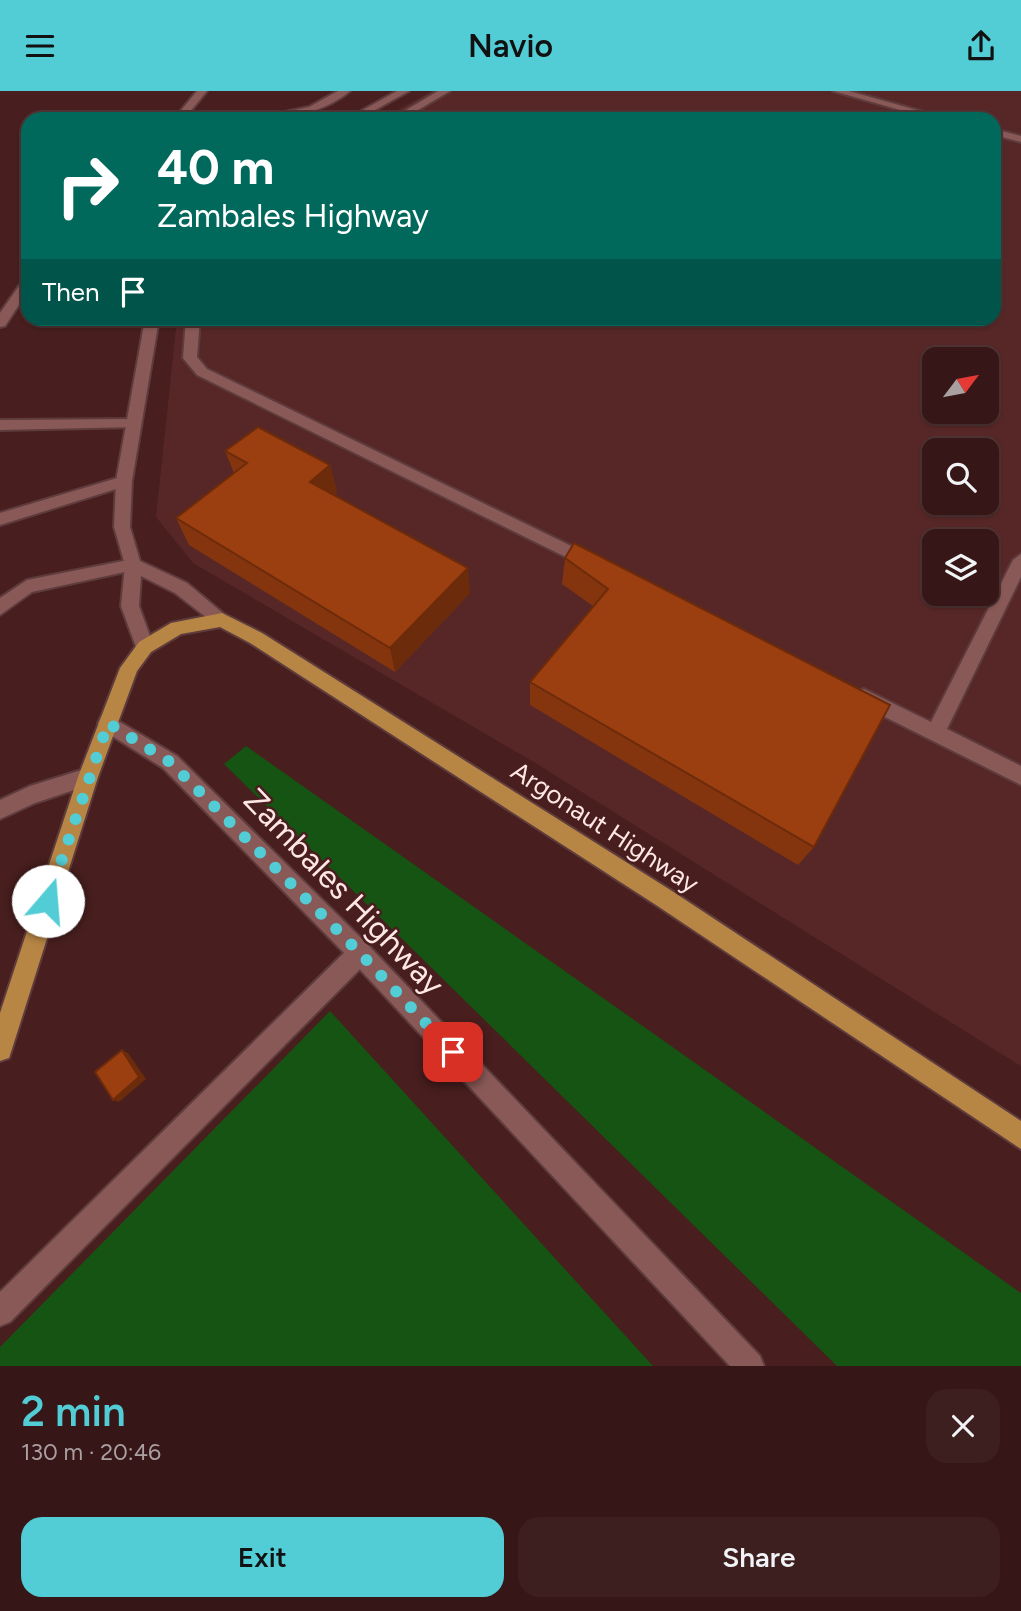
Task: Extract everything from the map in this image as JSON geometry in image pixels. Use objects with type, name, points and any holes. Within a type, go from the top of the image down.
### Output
[{"type":"main road","points":[[0,1049],[88,777],[129,668],[145,647],[177,628],[222,620]]},
{"type":"main road","name":"Argonaut Highway","points":[[222,620],[268,645],[664,898],[1021,1136]]},
{"type":"street","points":[[185,112],[202,91]]},
{"type":"street","points":[[295,112],[312,109],[345,91]]},
{"type":"street","points":[[365,112],[404,91]]},
{"type":"street","points":[[408,112],[445,91]]},
{"type":"street","points":[[838,91],[918,112]]},
{"type":"street","points":[[1001,134],[1021,139]]},
{"type":"street","points":[[0,323],[21,292]]},
{"type":"street","points":[[145,647],[130,607],[133,565],[121,527],[132,424],[151,326]]},
{"type":"street","points":[[192,326],[190,358],[202,372],[612,573]]},
{"type":"street","points":[[0,425],[132,424]]},
{"type":"street","points":[[0,519],[124,481]]},
{"type":"street","points":[[936,732],[1021,560]]},
{"type":"street","points":[[0,608],[27,587],[133,565],[181,588],[222,620]]},
{"type":"street","points":[[849,690],[1021,776]]},
{"type":"street","name":"Zambales Highway","points":[[108,723],[170,762],[360,953],[750,1366]]},
{"type":"street","points":[[0,810],[30,795],[88,777]]},
{"type":"street","points":[[0,1312],[360,953]]},
{"type":"shaded area","points":[[432,91],[1021,91],[1021,1066],[532,761],[193,563],[156,517],[176,326],[1001,326],[1001,112],[394,112]]},
{"type":"green space","points":[[246,746],[1021,1293],[1021,1366],[837,1366],[224,764]]},
{"type":"green space","points":[[330,1011],[653,1366],[0,1366],[0,1347]]},
{"type":"building","points":[[258,427],[330,465],[310,482],[468,568],[390,648],[176,518],[247,463],[225,451]]},
{"type":"building","points":[[574,543],[890,705],[814,847],[530,682],[608,589],[565,558]]},
{"type":"building","points":[[122,1050],[139,1077],[113,1100],[95,1072]]},
{"type":"route","points":[[48,901],[108,723],[170,762],[360,953],[453,1052]]}]
